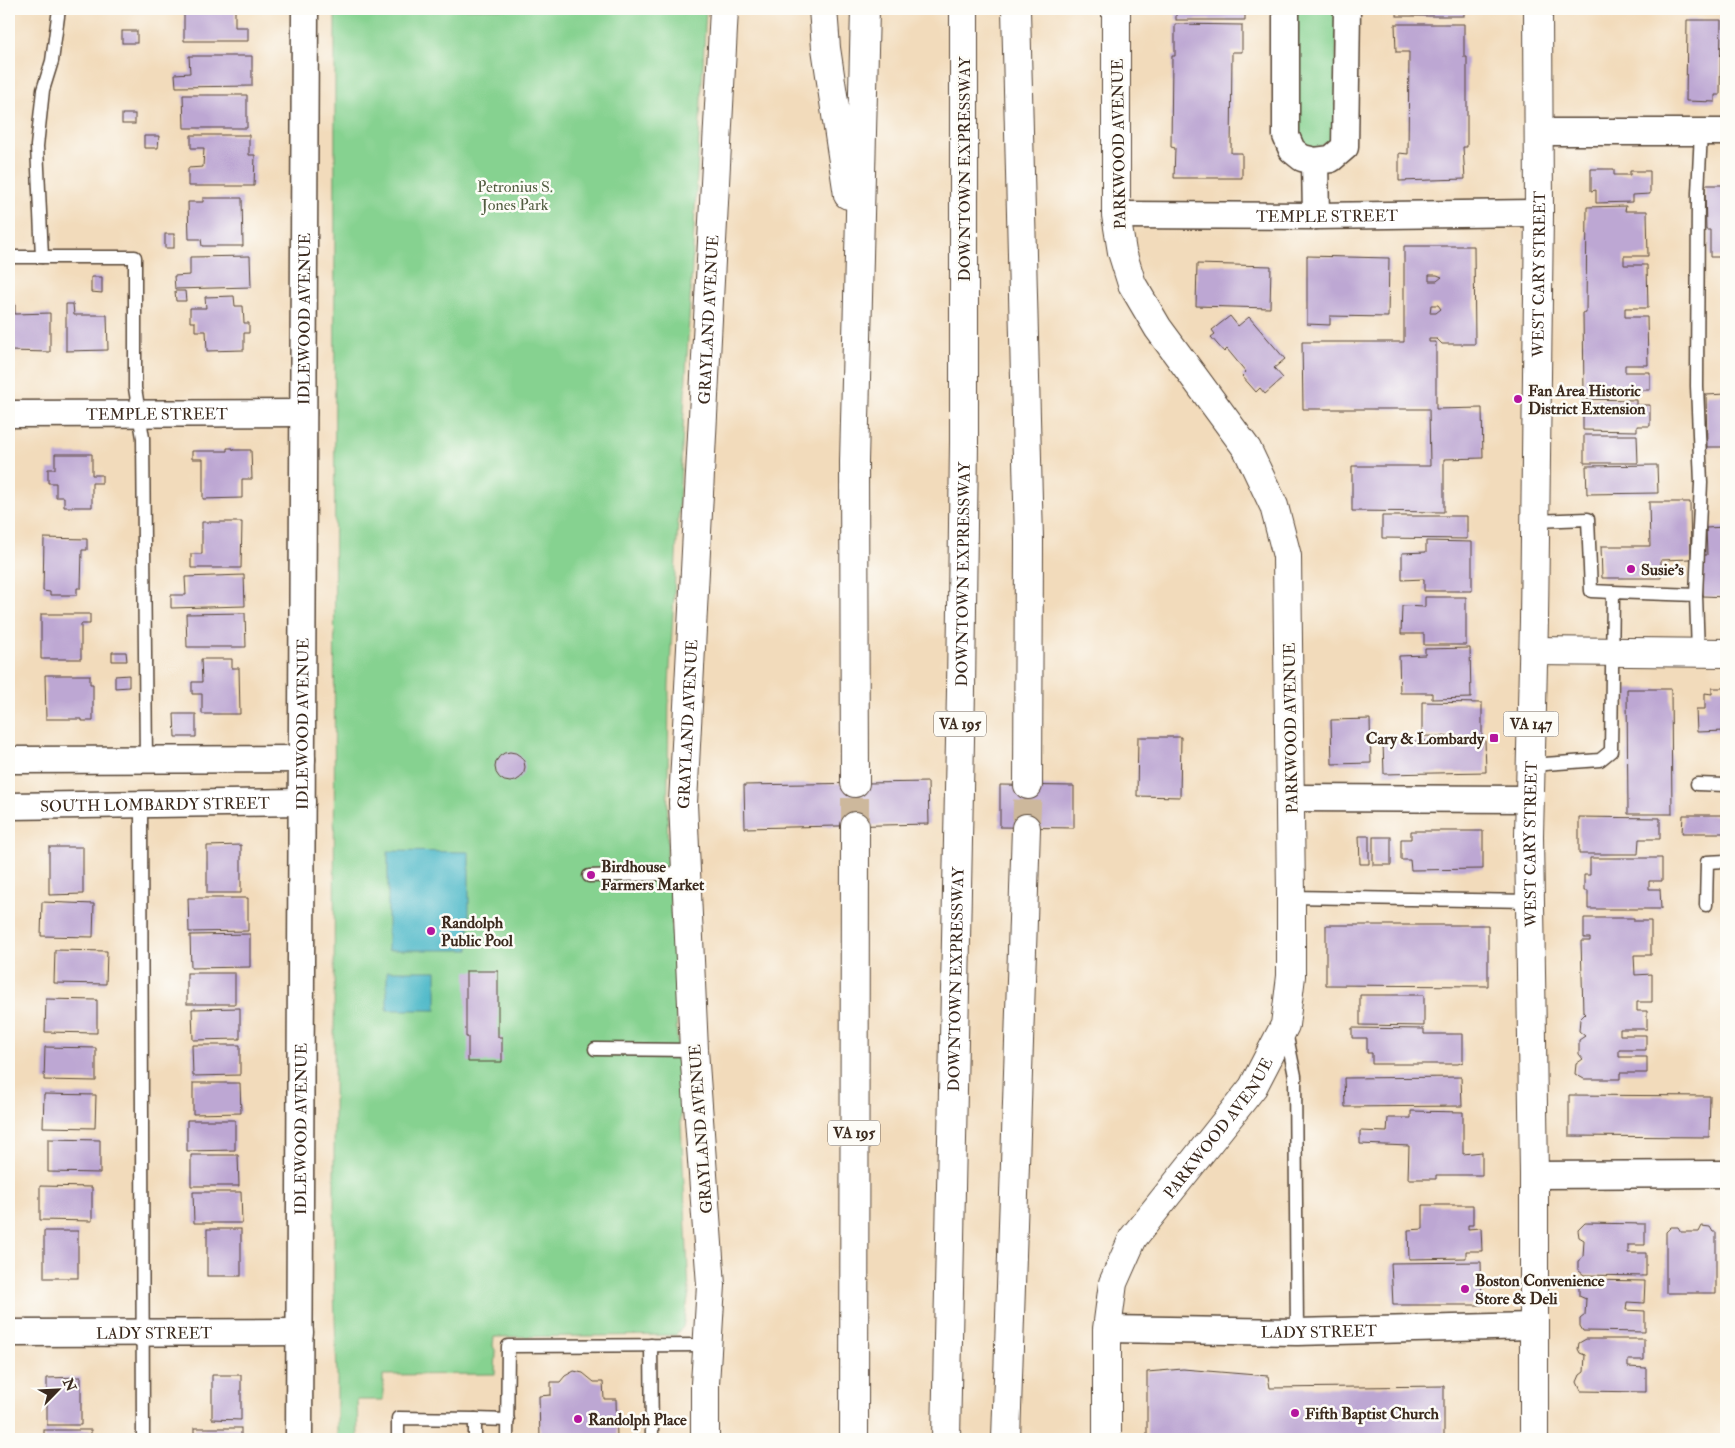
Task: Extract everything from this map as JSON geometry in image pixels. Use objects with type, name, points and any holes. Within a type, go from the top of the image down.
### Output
[{"type":"main road","name":"GRAYLAND AVENUE","points":[[705,1439],[706,1345],[711,1285],[694,1050],[683,804],[724,9]]},
{"type":"main road","points":[[824,9],[826,48],[859,267]]},
{"type":"main road","points":[[855,783],[854,462],[866,9]]},
{"type":"main road","name":"DOWNTOWN EXPRESSWAY","points":[[946,1439],[961,690],[964,442],[964,9]]},
{"type":"main road","points":[[1018,9],[1017,42],[1029,541],[1028,785]]},
{"type":"main road","name":"PARKWOOD AVENUE","points":[[1107,1439],[1107,1330],[1113,1284],[1133,1238],[1253,1087],[1285,1025],[1291,976],[1292,897],[1287,556],[1274,506],[1247,449],[1158,328],[1132,284],[1122,252],[1116,215],[1116,9]]},
{"type":"main road","name":"WEST CARY STREET","points":[[1534,1439],[1534,1174],[1530,765],[1540,132],[1538,9]]},
{"type":"main road","points":[[1533,651],[1726,653]]},
{"type":"main road","name":"VA 195","points":[[854,1439],[855,826]]},
{"type":"main road","points":[[1006,1439],[1026,828]]},
{"type":"street","name":"IDLEWOOD AVENUE","points":[[299,1439],[305,9]]},
{"type":"street","points":[[1286,9],[1286,136],[1292,150],[1302,158],[1315,162],[1331,159],[1345,147],[1346,9]]},
{"type":"street","points":[[1540,132],[1726,132]]},
{"type":"street","points":[[1315,162],[1316,216]]},
{"type":"street","name":"TEMPLE STREET","points":[[1116,215],[1316,216],[1539,213]]},
{"type":"street","name":"TEMPLE STREET","points":[[9,414],[303,413]]},
{"type":"street","points":[[9,760],[302,759]]},
{"type":"street","points":[[1291,798],[1530,799]]},
{"type":"street","name":"SOUTH LOMBARDY STREET","points":[[9,806],[302,802]]},
{"type":"street","points":[[1534,1174],[1726,1174]]},
{"type":"street","name":"LADY STREET","points":[[1107,1330],[1297,1332],[1533,1326]]},
{"type":"street","name":"LADY STREET","points":[[9,1333],[300,1332]]},
{"type":"lane","points":[[42,257],[37,146],[43,90],[52,61],[59,9]]},
{"type":"lane","points":[[1698,653],[1696,595],[1701,483],[1697,386],[1700,132]]},
{"type":"lane","points":[[9,257],[135,257],[135,388],[143,438],[146,760]]},
{"type":"lane","points":[[1535,521],[1588,519],[1591,591],[1696,595]]},
{"type":"lane","points":[[1530,765],[1600,760],[1610,751],[1613,592]]},
{"type":"lane","points":[[1697,784],[1726,785]]},
{"type":"lane","points":[[141,805],[143,1439]]},
{"type":"lane","points":[[1706,905],[1707,862],[1726,861]]},
{"type":"lane","points":[[589,876],[686,873]]},
{"type":"lane","points":[[1292,897],[1530,901]]},
{"type":"lane","points":[[1285,1025],[1295,1076],[1297,1332]]},
{"type":"lane","points":[[595,1049],[694,1050]]},
{"type":"lane","points":[[651,1345],[652,1439]]},
{"type":"lane","points":[[507,1439],[508,1346],[706,1345]]},
{"type":"lane","points":[[398,1439],[398,1418],[508,1420]]},
{"type":"lane","points":[[475,1419],[475,1439]]},
{"type":"green space","name":"Petronius S. Jones Park","points":[[335,9],[706,9],[669,685],[667,860],[670,889],[689,1293],[683,1327],[676,1335],[494,1337],[493,1346],[496,1352],[495,1374],[383,1375],[383,1400],[357,1400],[358,1439],[337,1439],[334,1289]]},
{"type":"green space","points":[[1296,9],[1337,9],[1335,134],[1323,145],[1313,148],[1308,148],[1301,141],[1296,131]]},
{"type":"water","points":[[388,851],[469,852],[469,950],[388,950]]},
{"type":"water","points":[[387,971],[436,971],[436,1010],[387,1010]]},
{"type":"building","points":[[184,9],[235,9],[235,27],[248,27],[248,41],[184,41]]},
{"type":"building","points":[[1176,9],[1245,9],[1245,20],[1176,20]]},
{"type":"building","points":[[1397,9],[1464,9],[1464,16],[1397,16]]},
{"type":"building","points":[[1687,20],[1721,20],[1720,95],[1715,95],[1715,102],[1686,101]]},
{"type":"building","points":[[1175,24],[1242,25],[1242,52],[1232,52],[1231,153],[1242,153],[1242,178],[1174,178],[1175,148],[1171,147],[1172,56],[1175,56]]},
{"type":"building","points":[[1395,24],[1464,24],[1464,57],[1467,57],[1467,147],[1463,147],[1465,179],[1399,181],[1399,153],[1408,154],[1409,52],[1396,52]]},
{"type":"building","points":[[122,31],[137,31],[137,43],[122,43]]},
{"type":"building","points":[[189,56],[252,56],[252,86],[176,87],[175,74],[190,73]]},
{"type":"building","points":[[183,95],[247,95],[247,128],[184,128]]},
{"type":"building","points":[[122,114],[135,114],[135,124],[122,124]]},
{"type":"building","points":[[191,135],[249,135],[249,155],[255,155],[254,186],[188,186],[188,168],[203,167],[204,148],[191,148]]},
{"type":"building","points":[[144,136],[159,136],[158,148],[144,148]]},
{"type":"building","points":[[1591,169],[1614,169],[1614,175],[1630,175],[1630,171],[1650,171],[1650,194],[1632,195],[1632,202],[1596,203],[1596,190],[1591,191]]},
{"type":"building","points":[[1705,185],[1726,185],[1726,257],[1710,257],[1710,230],[1706,230]]},
{"type":"building","points":[[203,198],[242,198],[243,246],[202,246],[201,239],[189,239],[188,202],[203,202]]},
{"type":"building","points":[[1626,206],[1625,211],[1647,211],[1648,256],[1624,256],[1624,265],[1647,265],[1648,308],[1625,308],[1625,317],[1647,317],[1648,365],[1625,365],[1625,372],[1650,372],[1650,390],[1604,390],[1604,395],[1584,394],[1583,313],[1586,312],[1587,207]]},
{"type":"building","points":[[165,234],[174,234],[174,248],[165,248]]},
{"type":"building","points":[[1404,246],[1474,246],[1475,344],[1442,344],[1437,339],[1429,339],[1429,342],[1436,342],[1436,409],[1482,408],[1483,458],[1444,459],[1444,512],[1352,511],[1352,466],[1430,466],[1429,409],[1303,409],[1302,342],[1404,342]],"holes":[[[1429,275],[1437,275],[1442,277],[1437,281],[1429,281]],[[1431,305],[1438,305],[1441,309],[1436,313],[1430,313]]]},
{"type":"building","points":[[250,256],[251,287],[175,289],[174,276],[190,275],[190,257]]},
{"type":"building","points":[[1307,256],[1389,258],[1388,317],[1330,316],[1330,325],[1307,324]]},
{"type":"building","points":[[1197,264],[1271,266],[1270,308],[1196,306]]},
{"type":"building","points":[[91,277],[102,277],[102,293],[91,292]]},
{"type":"building","points":[[175,291],[185,291],[186,301],[176,301]]},
{"type":"building","points":[[234,296],[235,306],[243,306],[244,323],[249,323],[249,333],[244,333],[244,350],[207,351],[206,331],[195,331],[195,322],[190,322],[190,308],[206,308],[205,297]]},
{"type":"building","points":[[9,304],[15,304],[15,314],[50,313],[50,352],[9,351]]},
{"type":"building","points":[[66,304],[73,304],[74,315],[107,315],[108,350],[66,351]]},
{"type":"building","points":[[1230,316],[1238,326],[1249,317],[1285,359],[1274,368],[1283,378],[1265,394],[1260,388],[1256,392],[1242,376],[1246,372],[1227,349],[1224,352],[1211,337],[1215,334],[1212,330]]},
{"type":"building","points":[[1726,394],[1726,447],[1707,447],[1706,395]]},
{"type":"building","points":[[1583,399],[1636,400],[1636,405],[1650,405],[1650,426],[1637,426],[1637,431],[1583,430]]},
{"type":"building","points":[[1584,435],[1637,435],[1638,463],[1584,463]]},
{"type":"building","points":[[227,448],[251,450],[252,479],[242,479],[242,498],[203,499],[203,459],[192,459],[192,451],[227,451]]},
{"type":"building","points":[[55,454],[92,454],[92,475],[102,475],[102,483],[92,483],[92,507],[64,507],[64,497],[56,497],[56,483],[48,483],[48,469],[55,469]]},
{"type":"building","points":[[1657,465],[1658,493],[1587,494],[1586,466]]},
{"type":"building","points":[[1649,502],[1690,502],[1691,559],[1661,560],[1661,578],[1602,578],[1601,546],[1650,546]]},
{"type":"building","points":[[1382,516],[1467,516],[1467,539],[1382,538]]},
{"type":"building","points":[[202,522],[242,522],[241,568],[191,568],[191,554],[202,554]]},
{"type":"building","points":[[1726,527],[1726,597],[1703,596],[1702,555],[1707,555],[1706,528]]},
{"type":"building","points":[[44,538],[87,539],[87,550],[82,550],[81,588],[77,588],[77,595],[50,595],[50,592],[43,591]]},
{"type":"building","points":[[1426,541],[1472,542],[1472,591],[1424,591],[1424,579],[1402,580],[1402,553],[1426,552]]},
{"type":"building","points":[[244,575],[245,606],[171,608],[171,595],[186,595],[185,577]]},
{"type":"building","points":[[1425,597],[1466,597],[1466,645],[1424,645],[1424,634],[1401,634],[1402,606],[1425,607]]},
{"type":"building","points":[[245,613],[246,647],[187,647],[186,614]]},
{"type":"building","points":[[41,614],[90,614],[90,624],[81,624],[81,659],[41,659]]},
{"type":"building","points":[[1470,648],[1471,698],[1432,699],[1432,693],[1400,693],[1399,656],[1425,655],[1425,649]]},
{"type":"building","points":[[112,652],[126,652],[127,661],[112,661]]},
{"type":"building","points":[[201,659],[232,659],[232,668],[239,668],[240,714],[202,714],[202,694],[192,694],[192,682],[202,682]]},
{"type":"building","points":[[45,675],[90,675],[90,684],[93,684],[93,721],[82,721],[82,719],[46,719]]},
{"type":"building","points":[[129,675],[129,687],[115,688],[115,676]]},
{"type":"building","points":[[1712,688],[1726,688],[1726,731],[1697,732],[1696,709],[1705,709],[1705,693],[1712,694]]},
{"type":"building","points":[[1627,689],[1671,689],[1672,814],[1628,814]]},
{"type":"building","points":[[1422,702],[1482,703],[1482,737],[1422,736]]},
{"type":"building","points":[[174,714],[196,714],[196,737],[175,737]]},
{"type":"building","points":[[1370,719],[1371,763],[1332,764],[1331,720]]},
{"type":"building","points":[[1138,737],[1181,737],[1180,797],[1137,796]]},
{"type":"building","points":[[1485,740],[1486,772],[1384,774],[1383,742]]},
{"type":"building","points":[[510,752],[516,753],[524,761],[524,773],[516,781],[510,782],[504,781],[496,773],[495,767],[496,761],[504,753]]},
{"type":"building","points":[[928,782],[929,824],[745,828],[744,785]]},
{"type":"building","points":[[1000,785],[1074,786],[1074,828],[1000,827]]},
{"type":"building","points":[[1683,815],[1726,815],[1726,833],[1682,833]]},
{"type":"building","points":[[1579,817],[1660,818],[1660,839],[1639,839],[1638,854],[1579,854]]},
{"type":"building","points":[[1411,831],[1483,831],[1483,869],[1411,870],[1410,860],[1401,860],[1401,839],[1411,839]]},
{"type":"building","points":[[1359,836],[1369,836],[1369,864],[1360,864]]},
{"type":"building","points":[[1373,837],[1391,837],[1391,865],[1373,865]]},
{"type":"building","points":[[241,845],[241,893],[207,893],[207,846]]},
{"type":"building","points":[[49,847],[83,847],[83,894],[49,895]]},
{"type":"building","points":[[1590,858],[1662,858],[1662,881],[1649,881],[1649,889],[1660,889],[1661,909],[1588,909],[1588,891],[1584,891],[1584,875],[1590,875]]},
{"type":"building","points":[[188,898],[248,898],[248,931],[189,932]]},
{"type":"building","points":[[42,902],[94,904],[93,937],[41,936]]},
{"type":"building","points":[[1584,918],[1634,918],[1634,921],[1651,921],[1651,955],[1634,955],[1635,975],[1652,974],[1652,1002],[1637,1002],[1637,1011],[1647,1011],[1647,1029],[1620,1029],[1620,1035],[1646,1035],[1646,1050],[1619,1050],[1619,1057],[1647,1057],[1647,1073],[1620,1073],[1620,1079],[1584,1079],[1575,1074],[1576,1064],[1583,1059],[1579,1054],[1579,1040],[1585,1036],[1579,1031],[1580,1019],[1585,1014],[1583,1012],[1581,941],[1590,941],[1590,938],[1584,938]]},
{"type":"building","points":[[1326,925],[1488,925],[1488,986],[1326,985]]},
{"type":"building","points":[[250,934],[250,967],[191,968],[190,935]]},
{"type":"building","points":[[55,950],[107,951],[106,984],[54,983]]},
{"type":"building","points":[[466,971],[498,971],[498,1037],[502,1037],[502,1062],[468,1062]]},
{"type":"building","points":[[187,973],[235,973],[235,1004],[187,1004]]},
{"type":"building","points":[[1360,995],[1424,995],[1424,1026],[1360,1025]]},
{"type":"building","points":[[46,999],[97,1000],[97,1033],[45,1032]]},
{"type":"building","points":[[240,1008],[240,1039],[193,1040],[192,1009]]},
{"type":"building","points":[[1352,1028],[1424,1029],[1424,1034],[1463,1034],[1463,1062],[1458,1064],[1372,1064],[1372,1053],[1367,1053],[1367,1038],[1352,1038]]},
{"type":"building","points":[[192,1045],[240,1045],[240,1075],[193,1076]]},
{"type":"building","points":[[45,1047],[96,1048],[96,1081],[44,1080]]},
{"type":"building","points":[[1461,1077],[1462,1106],[1345,1107],[1344,1078]]},
{"type":"building","points":[[193,1083],[240,1083],[241,1113],[193,1114]]},
{"type":"building","points":[[44,1094],[96,1095],[95,1128],[43,1127]]},
{"type":"building","points":[[1569,1095],[1710,1096],[1709,1137],[1569,1136]]},
{"type":"building","points":[[1411,1111],[1463,1112],[1463,1154],[1482,1152],[1482,1175],[1436,1175],[1436,1179],[1408,1179],[1409,1146],[1360,1144],[1360,1131],[1387,1132],[1388,1118],[1411,1118]]},
{"type":"building","points":[[187,1120],[235,1120],[235,1150],[187,1151]]},
{"type":"building","points":[[48,1139],[100,1140],[100,1173],[48,1172]]},
{"type":"building","points":[[191,1155],[238,1155],[239,1186],[191,1186]]},
{"type":"building","points":[[40,1186],[92,1187],[92,1221],[40,1220]]},
{"type":"building","points":[[193,1192],[241,1192],[242,1223],[194,1223]]},
{"type":"building","points":[[1423,1205],[1473,1205],[1473,1225],[1468,1225],[1468,1229],[1481,1228],[1482,1251],[1466,1251],[1466,1258],[1409,1259],[1408,1230],[1423,1229]]},
{"type":"building","points":[[1585,1223],[1645,1224],[1645,1245],[1628,1245],[1628,1253],[1646,1253],[1646,1276],[1584,1275],[1578,1270],[1578,1261],[1583,1257],[1584,1240],[1579,1237],[1578,1230]]},
{"type":"building","points":[[1702,1226],[1710,1227],[1713,1232],[1716,1232],[1716,1293],[1666,1293],[1666,1232],[1671,1227],[1678,1227],[1681,1232],[1699,1232]]},
{"type":"building","points":[[207,1229],[241,1229],[241,1276],[207,1276]]},
{"type":"building","points":[[44,1231],[78,1231],[78,1278],[44,1278]]},
{"type":"building","points":[[1481,1262],[1482,1305],[1393,1305],[1391,1263]]},
{"type":"building","points":[[1585,1280],[1645,1281],[1644,1303],[1627,1302],[1626,1310],[1645,1311],[1645,1332],[1583,1331],[1580,1326],[1580,1319],[1585,1315],[1586,1299],[1579,1296],[1579,1286]]},
{"type":"building","points":[[1586,1339],[1644,1339],[1644,1360],[1628,1360],[1628,1367],[1646,1368],[1646,1392],[1581,1391],[1577,1382],[1580,1375],[1584,1372],[1585,1355],[1580,1353],[1578,1349],[1579,1343]]},
{"type":"building","name":"Fifth Baptist Church","points":[[1183,1369],[1268,1376],[1270,1388],[1444,1386],[1444,1439],[1147,1439],[1147,1372]]},
{"type":"building","name":"Randolph Place","points":[[574,1371],[583,1373],[594,1382],[603,1382],[604,1399],[616,1399],[617,1439],[540,1439],[539,1396],[551,1395],[551,1382],[560,1382],[565,1376]]},
{"type":"building","points":[[212,1375],[241,1375],[241,1420],[212,1419]]},
{"type":"building","points":[[81,1377],[81,1425],[47,1425],[47,1378]]},
{"type":"building","points":[[194,1428],[241,1428],[241,1439],[194,1439]]},
{"type":"building","points":[[44,1430],[91,1430],[91,1439],[44,1439]]},
{"type":"tunnel","points":[[855,783],[855,826]]},
{"type":"tunnel","points":[[1026,828],[1028,785]]},
{"type":"place","name":"Fan Area Historic District Extension","points":[[1518,399]]},
{"type":"place","name":"Susie's","points":[[1631,569]]},
{"type":"place","name":"Cary & Lombardy","points":[[1494,738]]},
{"type":"place","name":"Birdhouse Farmers Market","points":[[591,875]]},
{"type":"place","name":"Randolph Public Pool","points":[[431,931]]},
{"type":"place","name":"Boston Convenience Store & Deli","points":[[1465,1289]]},
{"type":"place","name":"Fifth Baptist Church","points":[[1295,1413]]},
{"type":"place","name":"Randolph Place","points":[[578,1419]]}]
